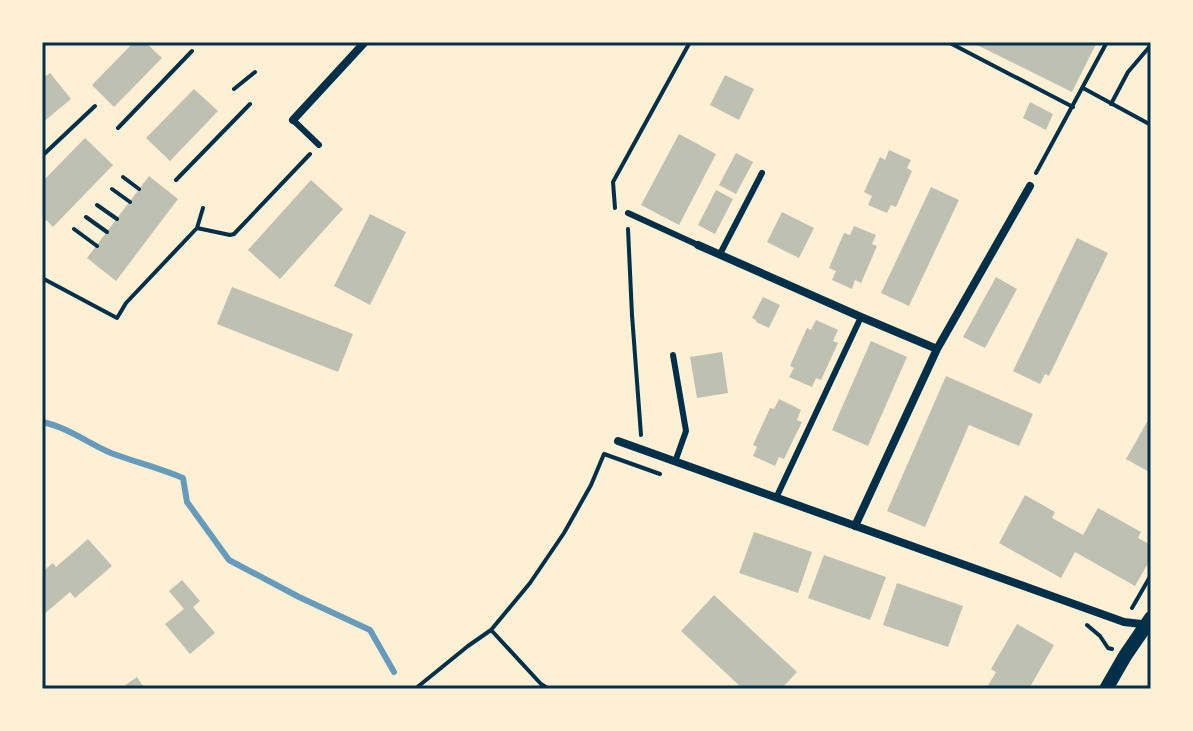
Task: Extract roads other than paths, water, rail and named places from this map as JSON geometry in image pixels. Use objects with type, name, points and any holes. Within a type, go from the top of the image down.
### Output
[{"type":"street","points":[[293,120],[365,42]]},
{"type":"street","points":[[855,526],[937,349],[1030,186]]},
{"type":"street","points":[[698,245],[937,349]]},
{"type":"street","points":[[618,441],[1124,622],[1150,622]]},
{"type":"street","points":[[1106,689],[1150,622]]},
{"type":"lane","points":[[293,120],[319,145]]},
{"type":"lane","points":[[720,254],[762,173]]},
{"type":"lane","points":[[628,213],[698,245]]},
{"type":"lane","points":[[776,498],[861,317]]},
{"type":"lane","points":[[673,355],[686,431],[675,462]]},
{"type":"waterway","points":[[42,422],[69,431],[111,453],[183,478],[187,502],[229,560],[370,630],[394,672]]}]
